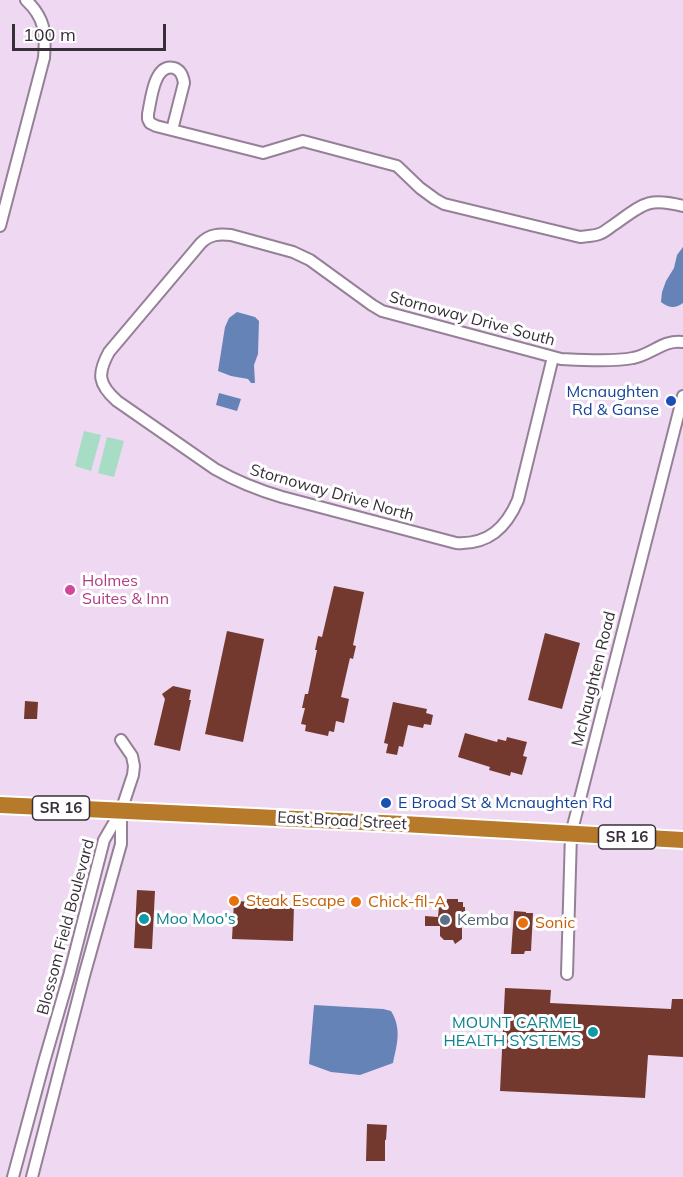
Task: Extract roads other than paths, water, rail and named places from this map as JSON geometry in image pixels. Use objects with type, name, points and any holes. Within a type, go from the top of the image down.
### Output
[{"type":"highway","name":"East Broad Street","points":[[0,805],[683,840]]},
{"type":"street","points":[[0,226],[44,58],[44,27],[38,12],[26,0]]},
{"type":"street","points":[[172,130],[184,83],[180,72],[166,68],[157,77],[148,114],[150,123],[156,126],[263,153],[303,141],[397,166],[420,188],[444,204],[580,237],[600,234],[650,202],[668,202],[683,206]]},
{"type":"street","name":"Stornoway Drive South","points":[[117,401],[107,392],[101,372],[102,364],[109,352],[201,243],[211,236],[220,234],[293,252],[317,264],[382,311],[561,359],[634,358],[661,346],[678,341],[683,342]]},
{"type":"street","name":"Stornoway Drive North","points":[[117,401],[215,469],[265,492],[456,543],[468,544],[479,541],[499,529],[507,521],[518,500],[553,357]]},
{"type":"street","name":"McNaughten Road","points":[[567,974],[571,834],[683,396]]},
{"type":"street","points":[[121,741],[132,756],[134,766],[121,811]]},
{"type":"street","name":"Blossom Field Boulevard","points":[[13,1177],[104,840],[121,811]]},
{"type":"street","name":"Blossom Field Boulevard","points":[[32,1177],[121,844],[121,811]]},
{"type":"water","points":[[683,247],[683,303],[669,307],[661,302],[662,292],[674,268],[677,255]]},
{"type":"water","points":[[237,312],[255,317],[259,321],[258,354],[254,365],[255,383],[218,371],[225,327],[229,318]]},
{"type":"water","points":[[219,393],[241,399],[237,411],[216,405]]},
{"type":"water","points":[[314,1005],[391,1011],[398,1030],[393,1063],[360,1075],[331,1072],[309,1064]]},
{"type":"place","name":"Mcnaughten Rd & Ganse","points":[[671,401]]},
{"type":"place","name":"Holmes Suites & Inn","points":[[70,590]]},
{"type":"place","name":"E Broad St & Mcnaughten Rd","points":[[386,803]]},
{"type":"place","name":"Steak Escape","points":[[234,901]]},
{"type":"place","name":"Chick-fil-A","points":[[356,902]]},
{"type":"place","name":"Moo Moo's","points":[[144,919]]},
{"type":"place","name":"Kemba","points":[[445,920]]},
{"type":"place","name":"Sonic","points":[[523,923]]},
{"type":"place","name":"MOUNT CARMEL HEALTH SYSTEMS","points":[[593,1032]]}]
